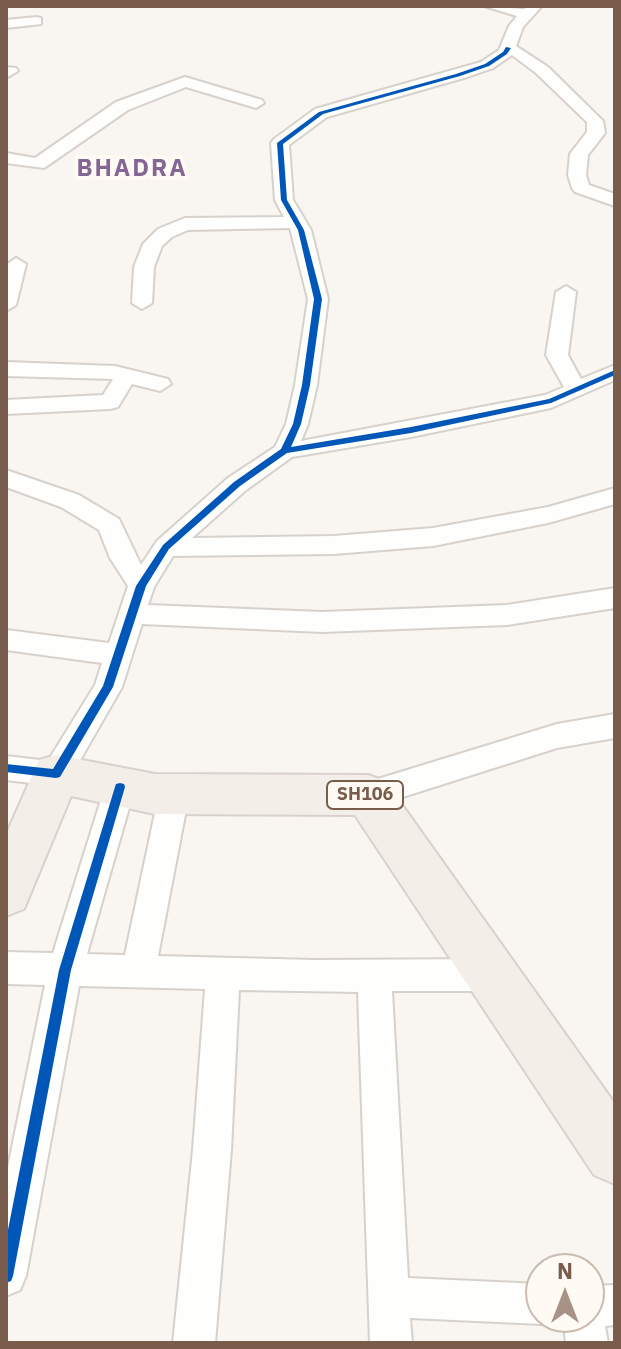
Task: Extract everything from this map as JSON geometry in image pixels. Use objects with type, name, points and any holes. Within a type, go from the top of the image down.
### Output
[{"type":"main road","name":"SH106","points":[[56,774],[174,794],[368,795],[615,1154]]},
{"type":"main road","points":[[6,893],[56,774]]},
{"type":"street","points":[[491,6],[531,10]]},
{"type":"street","points":[[285,451],[297,424],[306,385],[318,299],[301,230],[284,200],[280,143],[321,113],[487,65],[505,53],[516,26],[531,10]]},
{"type":"street","points":[[6,24],[36,21]]},
{"type":"street","points":[[508,48],[521,53],[542,70],[595,121],[596,133],[579,154],[577,175],[581,188],[615,200]]},
{"type":"street","points":[[6,158],[38,164],[122,106],[185,82],[256,103]]},
{"type":"street","points":[[142,303],[144,267],[153,244],[165,233],[185,224],[295,222]]},
{"type":"street","points":[[6,305],[16,264]]},
{"type":"street","points":[[566,292],[557,355],[576,389]]},
{"type":"street","points":[[6,369],[57,369],[126,376],[160,384]]},
{"type":"street","points":[[6,768],[56,774],[108,687],[141,586],[166,547],[226,493],[285,451],[411,430],[551,401],[615,372]]},
{"type":"street","points":[[6,407],[110,402],[126,376]]},
{"type":"street","points":[[6,478],[70,501],[110,525],[123,558],[141,586]]},
{"type":"street","points":[[166,547],[334,545],[433,537],[548,515],[615,496]]},
{"type":"street","points":[[132,614],[322,622],[507,615],[615,598]]},
{"type":"street","points":[[6,640],[118,655]]},
{"type":"street","points":[[368,795],[557,736],[615,726]]},
{"type":"street","points":[[6,1276],[65,970],[120,787]]},
{"type":"street","points":[[138,972],[174,794]]},
{"type":"street","points":[[6,968],[223,974],[492,975]]},
{"type":"street","points":[[194,1343],[212,1150],[223,974]]},
{"type":"street","points":[[374,976],[391,1343]]},
{"type":"street","points":[[389,1297],[525,1303]]},
{"type":"cycle path","points":[[285,451],[297,424],[306,385],[318,299],[301,230],[284,200],[280,143],[321,113],[487,65],[508,48]]},
{"type":"cycle path","points":[[6,768],[56,774],[108,687],[141,586],[166,547],[237,484],[285,451],[411,430],[551,401],[615,372]]},
{"type":"cycle path","points":[[6,1276],[65,970],[120,787]]},
{"type":"district","name":"BHADRA","points":[[132,169]]}]
